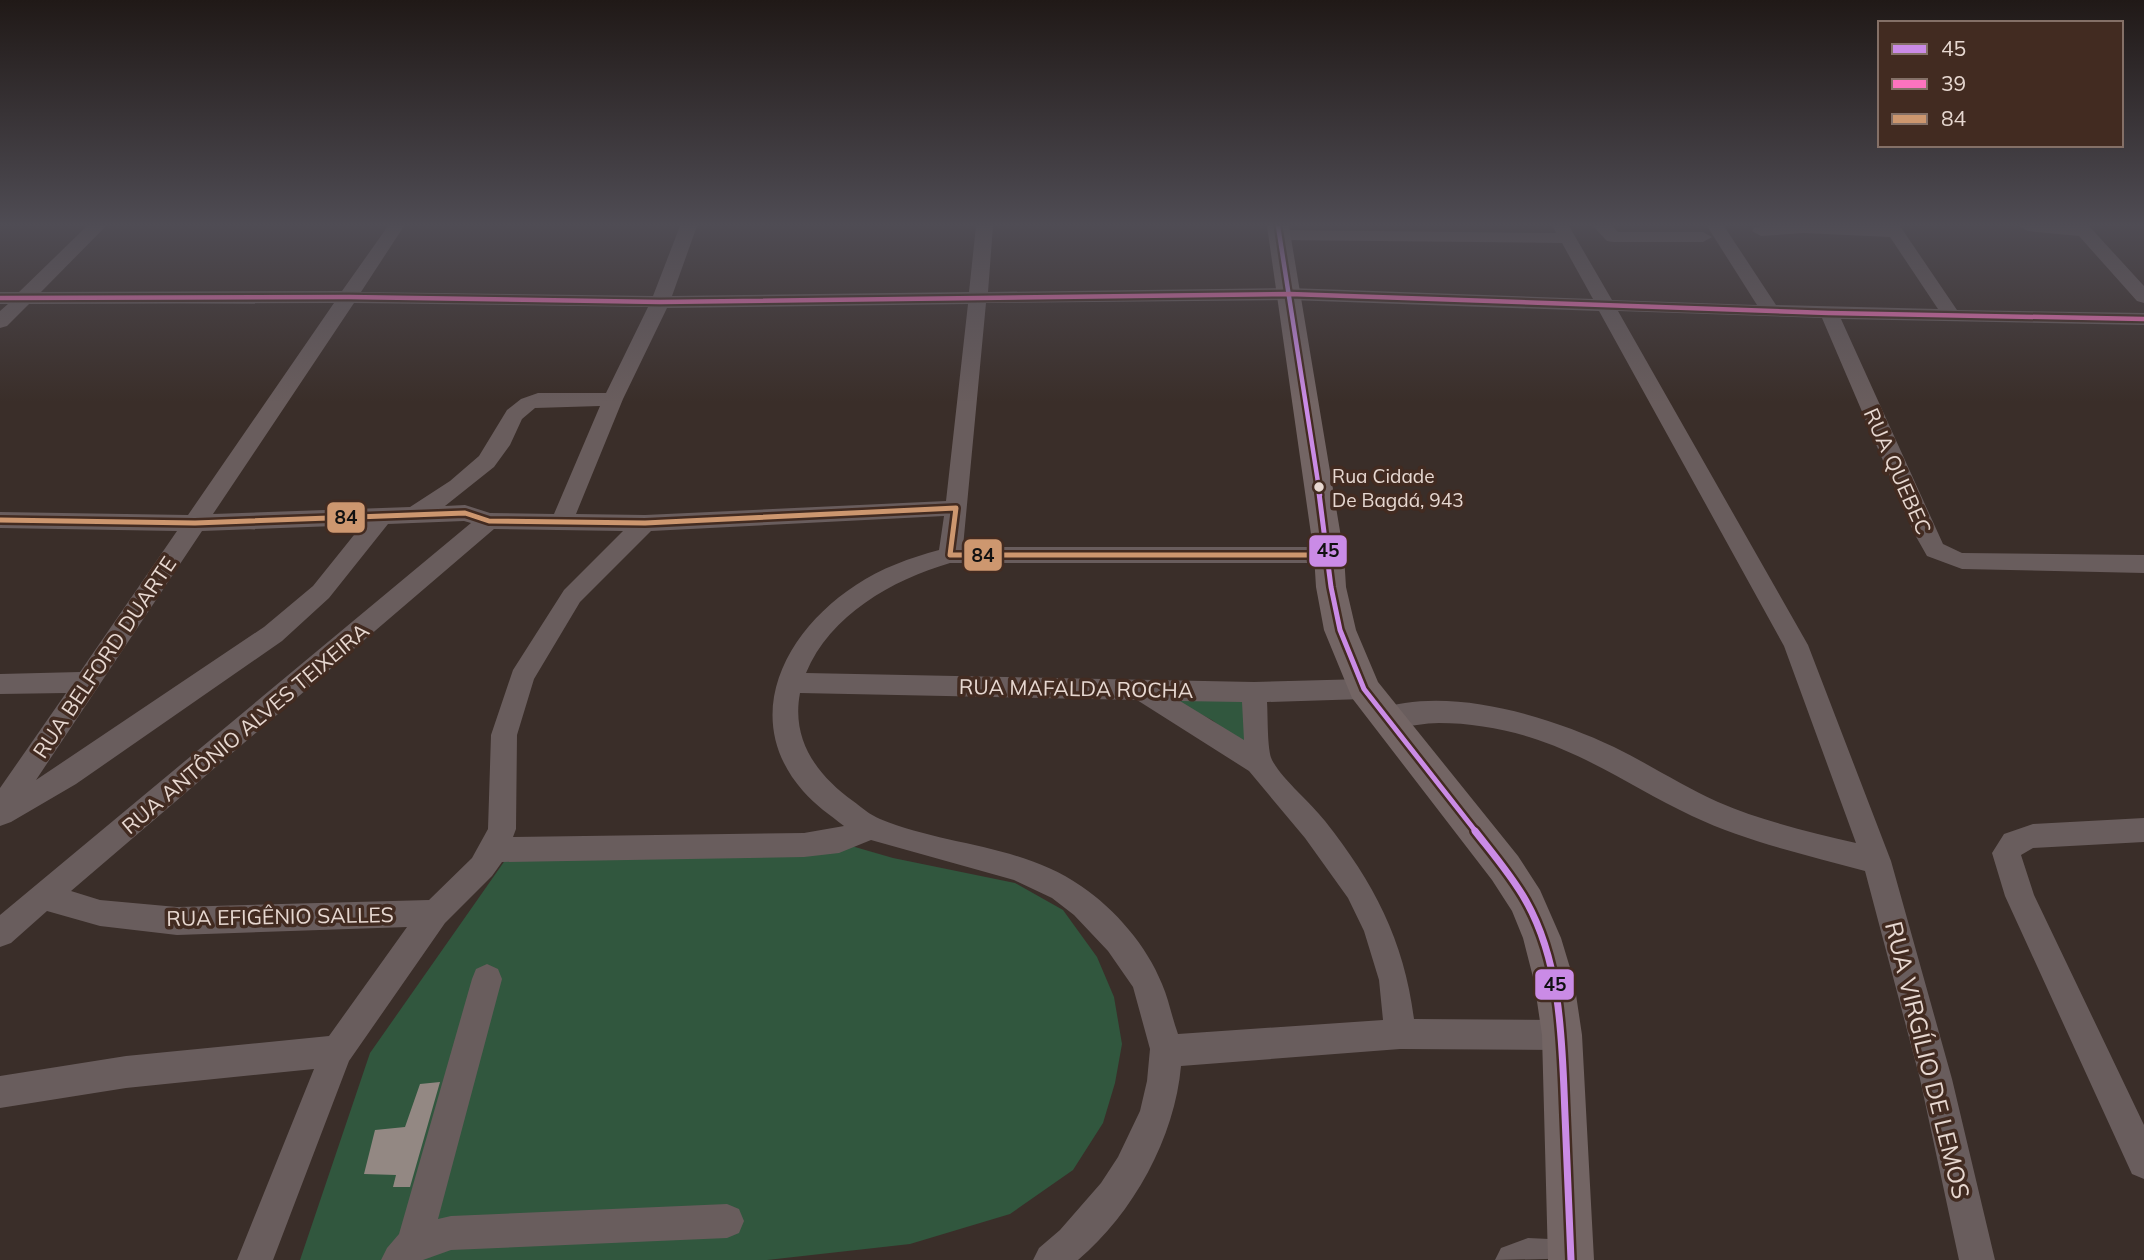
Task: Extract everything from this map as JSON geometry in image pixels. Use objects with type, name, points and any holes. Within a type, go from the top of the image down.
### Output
[{"type":"main road","points":[[1288,285],[1340,630],[1375,703],[1506,868],[1527,902],[1549,959],[1562,1035],[1571,1259]]},
{"type":"street","points":[[0,322],[37,285]]},
{"type":"street","name":"RUA BELFORD DUARTE","points":[[0,813],[85,682],[357,285]]},
{"type":"street","points":[[561,523],[613,399],[667,285]]},
{"type":"street","points":[[950,555],[980,285]]},
{"type":"street","name":"RUA VIRGÍLIO DE LEMOS","points":[[1595,285],[1796,645],[1877,860],[1936,1079],[1978,1260]]},
{"type":"street","points":[[1750,285],[1770,311]]},
{"type":"street","points":[[1931,285],[1950,313]]},
{"type":"street","points":[[0,298],[349,297],[660,302],[1290,294],[1829,313],[1950,313],[2144,319]]},
{"type":"street","name":"RUA QUEBEC","points":[[1829,313],[1886,447],[1925,533],[1936,550],[1962,561],[2144,564]]},
{"type":"street","points":[[415,515],[491,456],[510,420],[528,404],[538,400],[613,399]]},
{"type":"street","points":[[0,520],[195,523],[465,513],[489,521],[645,523],[956,508]]},
{"type":"street","points":[[0,813],[66,776],[273,634],[321,592],[382,516]]},
{"type":"street","name":"RUA ANTÔNIO ALVES TEIXEIRA","points":[[0,933],[489,521]]},
{"type":"street","points":[[255,1260],[337,1051],[435,913],[482,867],[494,850],[502,830],[504,735],[522,677],[572,597],[645,523]]},
{"type":"street","points":[[1051,1260],[1092,1224],[1115,1193],[1152,1123],[1161,1091],[1167,1051],[1144,978],[1102,922],[1063,889],[1034,875],[869,828],[825,797],[796,762],[784,716],[788,683],[807,646],[837,612],[894,575],[918,563],[950,555],[1273,555],[1330,571]]},
{"type":"street","points":[[1273,555],[1309,568],[1330,571]]},
{"type":"street","points":[[0,684],[85,682]]},
{"type":"street","name":"RUA MAFALDA ROCHA","points":[[788,683],[1254,692],[1375,703],[1410,712],[1445,712],[1530,727],[1585,746],[1720,816],[1877,860]]},
{"type":"street","points":[[1140,689],[1258,763],[1315,829],[1358,889],[1378,928],[1394,980],[1400,1034]]},
{"type":"street","points":[[1254,692],[1258,763]]},
{"type":"street","points":[[494,850],[804,845],[839,841],[869,828]]},
{"type":"street","points":[[2144,830],[2018,839],[2010,845],[2007,862],[2106,1085],[2144,1162]]},
{"type":"street","name":"RUA EFIGÊNIO SALLES","points":[[44,897],[100,913],[177,921],[435,913]]},
{"type":"street","points":[[406,1252],[487,979]]},
{"type":"street","points":[[1167,1051],[1400,1034],[1562,1035]]},
{"type":"street","points":[[0,1092],[47,1082],[165,1067],[337,1051]]},
{"type":"street","points":[[406,1252],[451,1233],[727,1221]]},
{"type":"street","points":[[1513,1260],[1528,1256],[1571,1259]]},
{"type":"green space","points":[[1163,695],[1245,695],[1254,752],[1212,720]]},
{"type":"green space","points":[[520,839],[848,845],[893,858],[1015,883],[1063,910],[1097,957],[1114,997],[1122,1044],[1115,1083],[1103,1123],[1073,1170],[1010,1214],[910,1244],[767,1260],[300,1260],[370,1053]]},
{"type":"building","points":[[440,1082],[410,1187],[393,1187],[396,1175],[364,1174],[375,1130],[405,1127],[420,1084]]},
{"type":"transit line","name":"45","points":[[1287,285],[1329,555],[1331,587],[1340,630],[1364,689],[1505,868],[1527,902],[1542,938],[1554,981],[1562,1035],[1571,1260]]},
{"type":"transit line","name":"39","points":[[0,298],[349,297],[660,302],[1290,294],[1829,313],[2144,319]]},
{"type":"transit line","name":"84","points":[[0,520],[195,523],[465,513],[489,521],[645,523],[956,508],[950,555],[1329,555]]},
{"type":"place","name":"Rua Cidade De Bagdá, 943","points":[[1319,487]]}]
